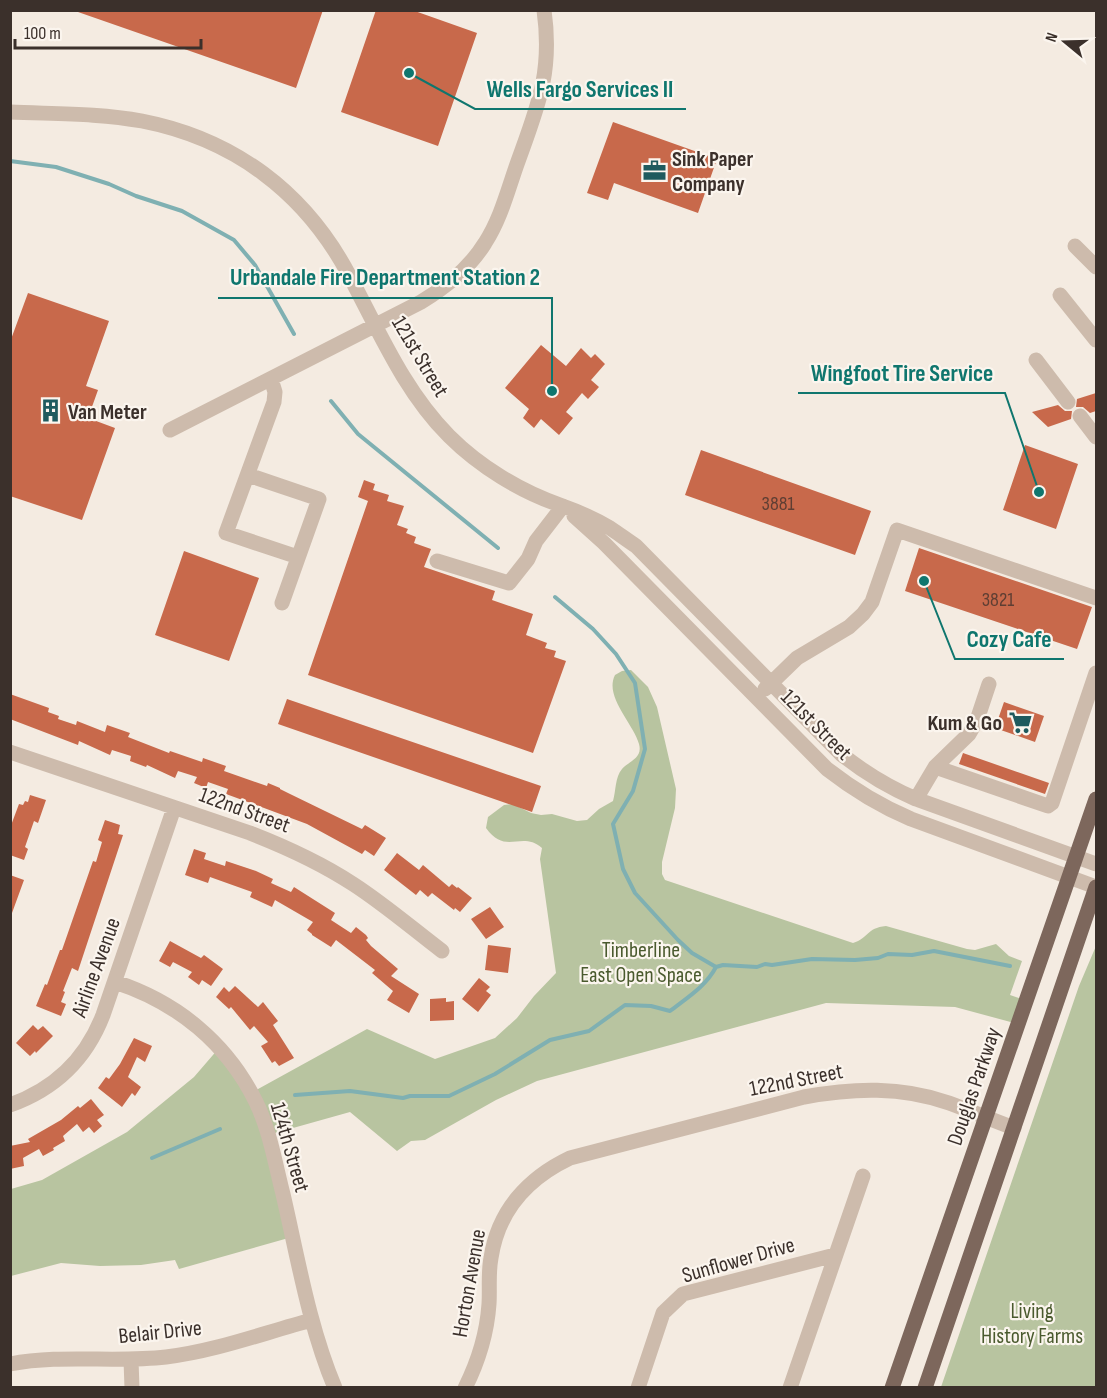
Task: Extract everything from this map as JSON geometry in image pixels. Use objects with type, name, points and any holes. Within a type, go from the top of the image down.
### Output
[{"type":"main road","name":"Douglas Parkway","points":[[892,1388],[1096,799]]},
{"type":"main road","points":[[925,1388],[1096,887]]},
{"type":"street","points":[[170,430],[376,326],[440,291],[457,277],[484,244],[502,208],[538,103],[547,62],[548,39],[544,10]]},
{"type":"street","name":"121st Street","points":[[10,112],[113,118],[168,127],[215,144],[251,164],[292,196],[315,222],[340,260],[413,393],[450,437],[473,457],[498,475],[609,528],[636,546],[841,754],[866,773],[916,799],[1096,864]]},
{"type":"street","points":[[1074,246],[1096,267]]},
{"type":"street","points":[[1060,295],[1096,340]]},
{"type":"street","points":[[1036,360],[1068,402]]},
{"type":"street","points":[[271,379],[275,392],[274,402],[226,534],[298,557]]},
{"type":"street","points":[[1080,416],[1096,437]]},
{"type":"street","points":[[248,475],[319,499],[282,603]]},
{"type":"street","points":[[437,561],[509,583],[528,559],[536,541],[563,506]]},
{"type":"street","name":"121st Street","points":[[563,506],[604,543],[827,769],[864,796],[911,819],[1096,887]]},
{"type":"street","points":[[757,696],[797,658],[849,627],[863,614],[872,602],[897,530],[1096,598]]},
{"type":"street","points":[[935,767],[1048,806],[1052,803],[1096,673]]},
{"type":"street","points":[[916,799],[935,767],[969,734],[977,720],[989,684]]},
{"type":"street","points":[[1082,717],[1096,722]]},
{"type":"street","name":"122nd Street","points":[[10,752],[250,833],[289,849],[322,865],[362,890],[442,951]]},
{"type":"street","name":"Airline Avenue","points":[[10,1105],[42,1091],[74,1065],[89,1046],[99,1027],[174,808]]},
{"type":"street","name":"124th Street","points":[[115,982],[145,993],[194,1023],[224,1053],[243,1078],[266,1126],[312,1320],[335,1388]]},
{"type":"street","name":"122nd Street","points":[[585,1153],[804,1097],[836,1091],[867,1089],[924,1096],[950,1103],[1014,1128]]},
{"type":"street","name":"Horton Avenue","points":[[465,1388],[485,1334],[489,1305],[490,1260],[502,1222],[511,1205],[536,1178],[552,1167],[585,1153]]},
{"type":"street","points":[[790,1388],[863,1176]]},
{"type":"street","name":"Sunflower Drive","points":[[638,1388],[663,1313],[683,1294],[836,1255]]},
{"type":"street","name":"Belair Drive","points":[[10,1364],[70,1358],[131,1360],[198,1352],[312,1320]]},
{"type":"street","points":[[131,1360],[132,1388]]},
{"type":"green space","name":"Timberline East Open Space","points":[[631,670],[648,687],[657,707],[676,789],[675,808],[662,862],[662,874],[665,880],[853,943],[871,931],[886,926],[967,949],[975,950],[996,944],[1009,956],[1022,961],[1010,995],[1027,1001],[1018,1024],[955,1007],[826,1003],[537,1081],[496,1100],[425,1140],[411,1141],[397,1151],[350,1112],[268,1135],[292,1237],[179,1269],[175,1260],[141,1265],[100,1266],[61,1263],[11,1276],[11,1189],[42,1180],[127,1132],[194,1077],[219,1048],[251,1093],[367,1029],[435,1059],[495,1038],[517,1018],[556,973],[540,859],[542,848],[527,841],[507,842],[493,836],[486,828],[488,817],[504,805],[513,804],[531,813],[552,814],[577,821],[587,820],[599,809],[613,801],[620,772],[635,759],[640,749],[636,736],[613,692],[615,675]]},
{"type":"green space","name":"Living History Farms","points":[[1096,946],[1096,1387],[941,1387],[1079,986]]},
{"type":"building","points":[[78,10],[323,10],[296,88],[78,12]]},
{"type":"building","points":[[376,10],[412,10],[477,33],[438,146],[341,112]]},
{"type":"building","name":"Sink Paper Company","points":[[613,122],[717,159],[698,213],[614,183],[608,200],[587,193]]},
{"type":"building","name":"Van Meter","points":[[28,293],[109,321],[86,386],[98,390],[88,418],[115,428],[82,520],[10,496],[10,342]]},
{"type":"building","points":[[541,345],[566,366],[581,348],[591,358],[595,354],[605,364],[591,380],[599,387],[588,399],[582,393],[566,412],[573,418],[559,435],[541,419],[534,428],[523,418],[529,409],[505,388]]},
{"type":"building","points":[[1096,393],[1096,411],[1090,413],[1083,407],[1076,407],[1077,399]]},
{"type":"building","points":[[1058,405],[1065,411],[1072,411],[1071,419],[1048,427],[1032,412]]},
{"type":"building","points":[[1025,445],[1078,464],[1056,529],[1003,510]]},
{"type":"building","points":[[701,450],[871,511],[855,555],[685,495]]},
{"type":"building","points":[[364,480],[375,484],[373,490],[389,495],[387,501],[404,506],[397,525],[408,529],[406,533],[416,537],[414,543],[431,549],[424,567],[495,591],[492,600],[533,614],[526,635],[547,643],[545,648],[556,651],[554,657],[566,661],[533,753],[308,675],[368,501],[358,497]]},
{"type":"building","points":[[919,548],[1092,607],[1077,649],[905,591]]},
{"type":"building","points":[[184,551],[259,578],[229,661],[155,635]]},
{"type":"building","points":[[10,694],[49,708],[48,712],[59,716],[58,719],[76,725],[77,721],[105,732],[107,725],[130,733],[128,737],[169,753],[170,751],[202,762],[203,758],[226,766],[224,771],[267,786],[268,783],[362,829],[365,825],[386,838],[374,856],[365,850],[362,854],[307,824],[226,794],[228,789],[208,782],[206,788],[194,783],[197,777],[178,771],[175,778],[147,765],[146,767],[130,761],[131,756],[112,750],[110,755],[79,741],[78,745],[10,719]]},
{"type":"building","points":[[287,699],[541,786],[532,812],[278,724]]},
{"type":"building","name":"Kum & Go","points":[[1004,702],[1044,716],[1035,742],[995,728]]},
{"type":"building","points":[[963,753],[1049,783],[1045,794],[959,764]]},
{"type":"building","points":[[30,795],[46,800],[38,823],[34,821],[25,847],[28,849],[24,860],[10,855],[10,828],[19,804],[23,805],[25,801],[28,802]]},
{"type":"building","points":[[105,820],[120,825],[118,834],[123,835],[78,971],[72,968],[63,991],[65,992],[61,1002],[66,1004],[61,1016],[36,1006],[45,984],[47,985],[60,950],[62,950],[93,861],[96,862],[102,842],[98,840]]},
{"type":"building","points":[[194,849],[206,853],[204,859],[225,866],[226,861],[256,871],[273,879],[271,883],[291,892],[294,887],[335,913],[331,920],[351,933],[356,927],[366,935],[368,938],[366,940],[371,946],[398,969],[391,976],[419,994],[409,1013],[387,1000],[393,991],[372,973],[375,970],[336,940],[331,947],[312,935],[307,930],[313,922],[275,900],[272,907],[250,897],[252,892],[210,877],[208,883],[185,875]]},
{"type":"building","points":[[397,853],[419,870],[423,865],[449,887],[452,884],[472,898],[460,912],[432,893],[428,897],[420,890],[416,895],[384,870]]},
{"type":"building","points":[[10,875],[24,880],[12,913],[10,913]]},
{"type":"building","points":[[490,907],[504,927],[486,939],[471,919]]},
{"type":"building","points":[[170,941],[201,958],[204,955],[223,969],[211,986],[202,980],[199,985],[188,977],[192,972],[173,962],[170,967],[159,961]]},
{"type":"building","points":[[488,945],[511,948],[508,973],[485,970]]},
{"type":"building","points":[[479,978],[490,987],[486,991],[491,995],[478,1012],[462,999]]},
{"type":"building","points":[[235,986],[258,1007],[263,1002],[278,1021],[273,1025],[294,1058],[279,1066],[275,1061],[272,1063],[261,1046],[268,1042],[254,1026],[250,1030],[231,1007],[229,1009],[216,997],[224,987],[229,992]]},
{"type":"building","points":[[446,998],[446,1002],[454,1001],[454,1020],[430,1021],[430,999]]},
{"type":"building","points":[[33,1025],[38,1030],[43,1026],[53,1036],[30,1056],[16,1043]]},
{"type":"building","points":[[134,1038],[152,1046],[145,1062],[137,1057],[128,1077],[141,1087],[135,1096],[132,1093],[122,1107],[98,1088],[106,1077],[109,1079],[120,1064]]},
{"type":"building","points":[[91,1099],[104,1115],[97,1120],[102,1126],[94,1133],[89,1127],[83,1132],[77,1124],[63,1136],[65,1141],[53,1148],[54,1150],[43,1156],[39,1149],[23,1158],[24,1166],[10,1169],[10,1146],[30,1142],[28,1139]]},
{"type":"waterway","points":[[10,161],[56,167],[109,184],[136,196],[182,211],[234,240],[255,265],[294,334]]},
{"type":"waterway","points":[[331,401],[358,434],[498,548]]},
{"type":"waterway","points":[[555,597],[593,629],[616,654],[635,683],[645,749],[633,791],[613,824],[623,869],[635,893],[692,953],[716,967],[723,965],[757,967],[765,964],[812,959],[855,960],[878,958],[888,954],[912,955],[934,951],[1010,966]]},
{"type":"waterway","points":[[295,1095],[350,1091],[403,1098],[449,1096],[495,1074],[550,1040],[589,1031],[625,1005],[651,1006],[670,1011],[702,986],[716,967]]},
{"type":"waterway","points":[[152,1158],[220,1129]]},
{"type":"place","name":"Wells Fargo Services II","points":[[409,73]]},
{"type":"place","name":"Sink Paper Company","points":[[654,171]]},
{"type":"place","name":"Urbandale Fire Department Station 2","points":[[552,391]]},
{"type":"place","name":"Van Meter","points":[[50,411]]},
{"type":"place","name":"Wingfoot Tire Service","points":[[1039,492]]},
{"type":"place","name":"Cozy Cafe","points":[[924,581]]},
{"type":"place","name":"Kum & Go","points":[[1020,722]]}]
